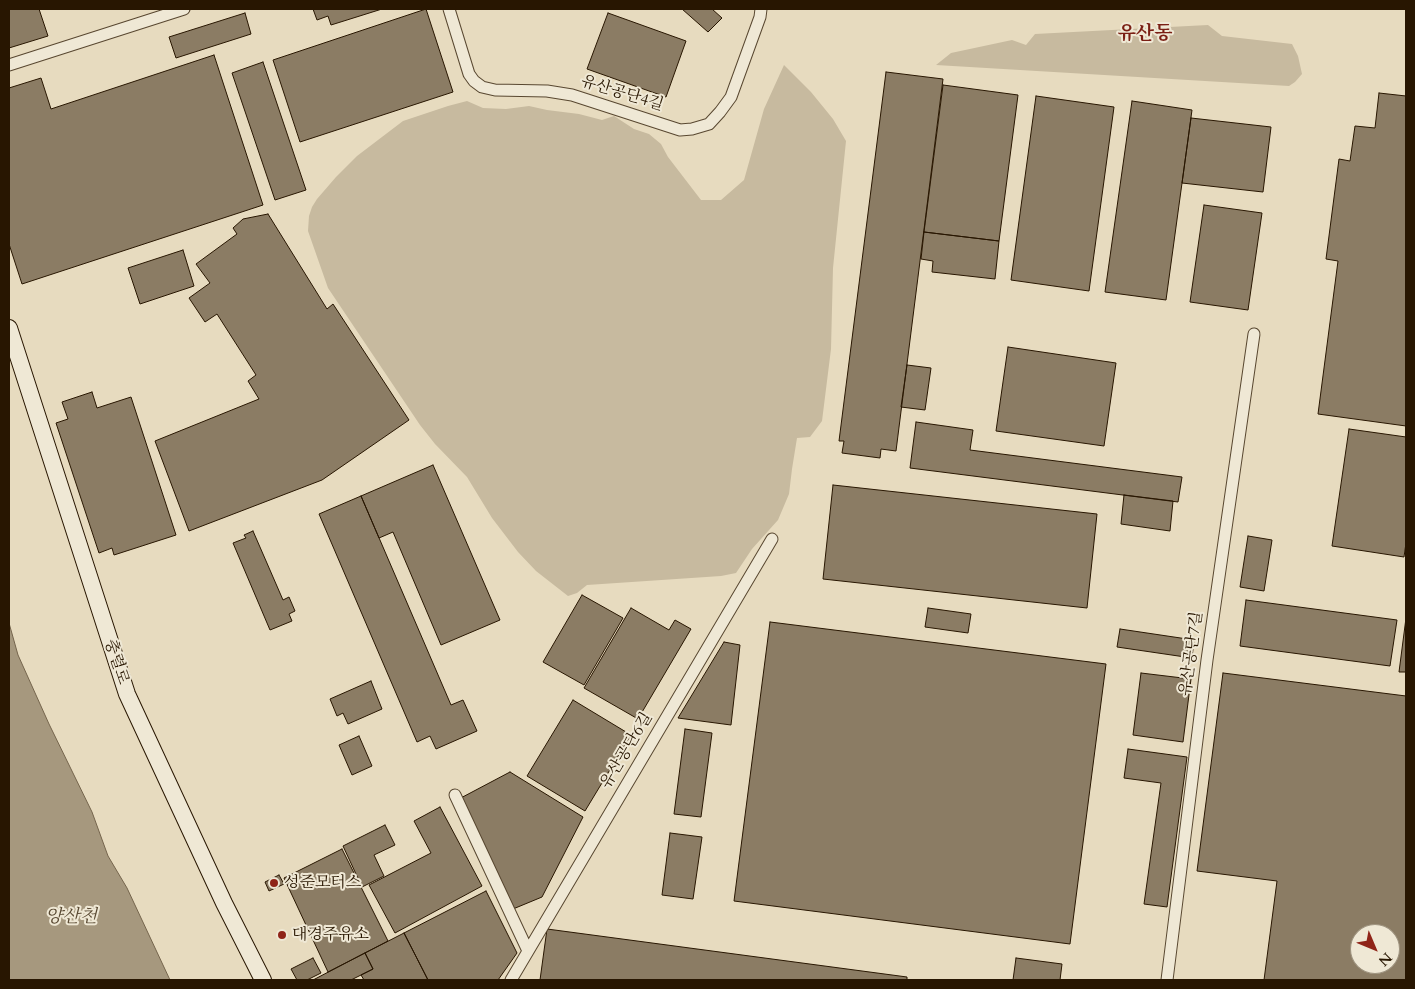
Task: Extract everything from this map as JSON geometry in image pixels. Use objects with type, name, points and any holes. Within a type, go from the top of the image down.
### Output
[{"type":"main road","name":"충렬로","points":[[9,328],[127,694],[224,903],[263,980]]},
{"type":"street","points":[[9,65],[184,9]]},
{"type":"street","name":"유산공단4길","points":[[449,9],[469,74],[474,82],[482,87],[495,90],[547,91],[572,95],[680,130],[709,124],[731,97],[760,17],[761,9]]},
{"type":"street","name":"유산공단7길","points":[[1167,980],[1207,660],[1254,334]]},
{"type":"street","name":"유산공단6길","points":[[511,980],[772,539]]},
{"type":"street","points":[[454,795],[528,951]]},
{"type":"shaded area","points":[[1208,25],[1222,36],[1292,44],[1298,56],[1302,74],[1289,86],[936,65],[951,53],[1012,40],[1026,45],[1035,34]]},
{"type":"shaded area","points":[[784,65],[811,92],[833,119],[846,141],[833,268],[831,349],[822,421],[810,437],[797,438],[789,494],[778,520],[752,549],[736,573],[721,576],[587,585],[577,593],[568,596],[536,571],[518,552],[492,518],[467,477],[435,444],[420,425],[328,288],[308,231],[312,207],[336,177],[357,156],[403,121],[467,101],[483,108],[506,109],[529,106],[579,114],[602,120],[614,116],[634,129],[649,134],[661,144],[668,157],[701,200],[721,200],[744,180],[764,109]]},
{"type":"water","name":"양산천","points":[[9,623],[18,655],[92,812],[108,856],[127,888],[170,980],[9,980]]},
{"type":"building","points":[[9,9],[39,9],[48,36],[9,48]]},
{"type":"building","points":[[313,9],[382,9],[331,25],[328,16],[317,20]]},
{"type":"building","points":[[426,9],[453,92],[300,142],[273,60]]},
{"type":"building","points":[[682,9],[712,9],[722,18],[708,32]]},
{"type":"building","points":[[245,13],[251,34],[176,58],[169,37]]},
{"type":"building","points":[[608,13],[686,41],[666,97],[587,69]]},
{"type":"building","points":[[214,55],[263,205],[22,284],[9,244],[9,88],[41,78],[51,109]]},
{"type":"building","points":[[263,62],[306,190],[275,200],[232,73]]},
{"type":"building","points":[[886,72],[943,79],[896,451],[881,449],[880,458],[842,453],[844,441],[839,441]]},
{"type":"building","points":[[943,85],[1018,95],[999,241],[924,232]]},
{"type":"building","points":[[1379,93],[1406,96],[1406,426],[1318,414],[1338,261],[1326,259],[1339,159],[1350,161],[1355,126],[1375,128]]},
{"type":"building","points":[[1036,96],[1114,107],[1089,291],[1011,280]]},
{"type":"building","points":[[1132,101],[1192,110],[1166,300],[1105,292]]},
{"type":"building","points":[[1191,118],[1271,127],[1263,192],[1182,183]]},
{"type":"building","points":[[1204,205],[1262,213],[1248,310],[1190,302]]},
{"type":"building","points":[[268,214],[327,309],[333,304],[409,420],[322,480],[189,531],[155,441],[259,399],[248,381],[256,375],[217,314],[205,322],[189,298],[210,283],[196,264],[237,234],[233,228],[243,219]]},
{"type":"building","points":[[924,232],[999,241],[995,279],[932,272],[933,261],[921,259]]},
{"type":"building","points":[[183,250],[194,286],[140,304],[128,268]]},
{"type":"building","points":[[1008,347],[1116,363],[1104,446],[996,431]]},
{"type":"building","points":[[907,365],[931,368],[925,410],[901,407]]},
{"type":"building","points":[[92,392],[97,408],[131,397],[176,535],[114,555],[112,548],[99,553],[56,423],[68,419],[62,402]]},
{"type":"building","points":[[916,422],[973,430],[970,450],[1182,477],[1178,502],[910,468]]},
{"type":"building","points":[[1349,429],[1406,437],[1406,543],[1404,557],[1332,546]]},
{"type":"building","points":[[433,465],[500,620],[441,645],[393,532],[379,538],[361,496]]},
{"type":"building","points":[[833,485],[1097,514],[1087,608],[823,579]]},
{"type":"building","points":[[1124,495],[1173,501],[1170,531],[1121,524]]},
{"type":"building","points":[[361,496],[451,705],[463,700],[477,731],[436,749],[430,736],[417,742],[319,514]]},
{"type":"building","points":[[253,531],[283,600],[289,597],[295,611],[289,614],[292,621],[270,630],[233,543],[246,538],[244,535]]},
{"type":"building","points":[[1248,536],[1272,540],[1264,591],[1240,587]]},
{"type":"building","points":[[582,595],[623,618],[584,685],[543,662]]},
{"type":"building","points":[[1246,600],[1397,620],[1390,666],[1240,646]]},
{"type":"building","points":[[631,608],[669,630],[675,620],[691,629],[638,719],[584,688]]},
{"type":"building","points":[[928,608],[971,614],[968,633],[925,627]]},
{"type":"building","points":[[1406,618],[1406,672],[1399,672]]},
{"type":"building","points":[[770,622],[1106,664],[1070,944],[734,901]]},
{"type":"building","points":[[1120,629],[1194,640],[1192,658],[1117,647]]},
{"type":"building","points":[[724,642],[740,645],[731,725],[678,718]]},
{"type":"building","points":[[1141,673],[1191,679],[1183,742],[1133,735]]},
{"type":"building","points":[[1223,673],[1406,696],[1406,980],[1264,980],[1277,881],[1197,871]]},
{"type":"building","points":[[371,681],[382,709],[348,724],[343,713],[337,716],[330,699]]},
{"type":"building","points":[[573,700],[631,735],[585,811],[527,776]]},
{"type":"building","points":[[685,729],[712,733],[701,817],[674,814]]},
{"type":"building","points":[[359,736],[372,766],[352,775],[339,745]]},
{"type":"building","points":[[1128,749],[1187,757],[1167,907],[1144,904],[1161,783],[1124,778]]},
{"type":"building","points":[[510,772],[583,817],[542,897],[513,909],[457,800]]},
{"type":"building","points":[[440,807],[482,886],[395,933],[369,885],[431,853],[414,821]]},
{"type":"building","points":[[385,825],[395,845],[374,855],[384,876],[362,887],[343,846]]},
{"type":"building","points":[[670,833],[702,837],[693,899],[662,895]]},
{"type":"building","points":[[342,849],[388,941],[328,972],[284,878]]},
{"type":"building","name":"성준모터스","points":[[279,875],[284,884],[269,891],[265,882]]},
{"type":"building","points":[[486,891],[517,953],[498,980],[428,980],[404,933]]},
{"type":"building","points":[[547,929],[907,977],[907,980],[540,980]]},
{"type":"building","points":[[404,933],[428,980],[364,980],[361,975],[373,969],[365,953]]},
{"type":"building","points":[[365,953],[373,969],[351,980],[313,980]]},
{"type":"building","points":[[313,958],[321,973],[307,980],[297,980],[291,969]]},
{"type":"building","points":[[1016,958],[1062,964],[1060,980],[1013,980]]},
{"type":"place","name":"성준모터스","points":[[274,883]]},
{"type":"place","name":"대경주유소","points":[[282,935]]},
{"type":"district","name":"유산동","points":[[1145,35]]}]
